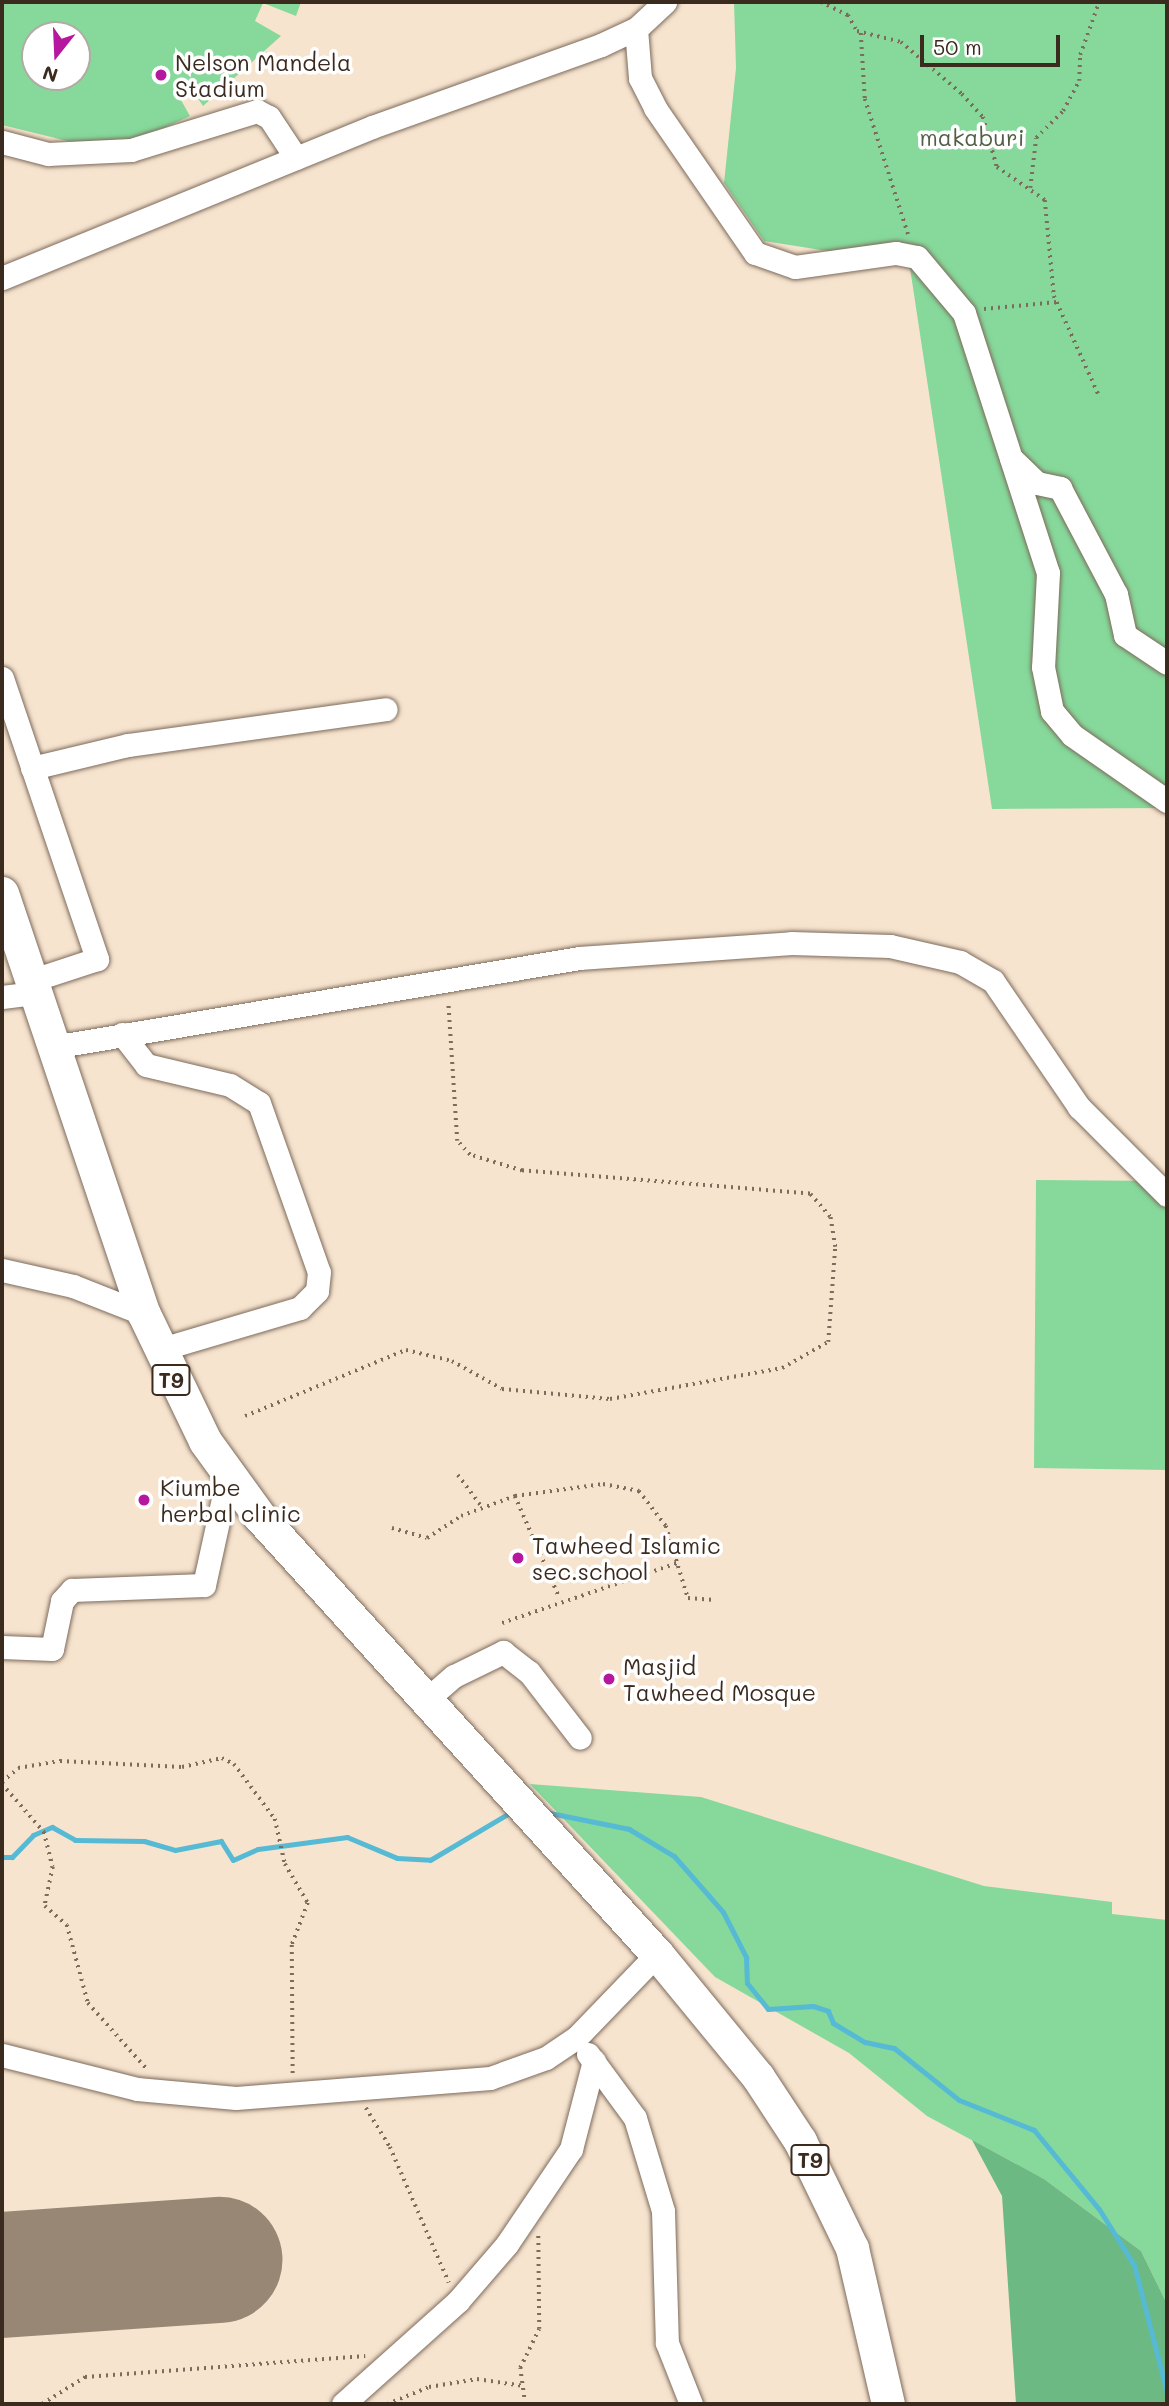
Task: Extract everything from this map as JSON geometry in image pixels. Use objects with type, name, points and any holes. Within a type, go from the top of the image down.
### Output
[{"type":"highway","name":"T9","points":[[2,893],[22,990],[53,1047],[144,1314],[158,1350],[228,1476],[426,1700],[657,1954],[758,2077],[827,2193],[852,2248],[888,2404]]},
{"type":"street","points":[[2,278],[296,158],[636,29],[665,2]]},
{"type":"street","points":[[636,29],[639,78],[655,108],[755,253],[796,267],[896,253],[917,257],[964,313],[1048,573],[1043,667],[1052,711],[1072,735],[1167,801]]},
{"type":"street","points":[[2,142],[48,154],[131,150],[257,111],[270,117],[296,158]]},
{"type":"street","points":[[1009,455],[1029,478],[1060,488],[1116,594],[1125,635],[1167,663]]},
{"type":"street","points":[[2,678],[97,959],[22,990]]},
{"type":"street","points":[[32,768],[128,745],[386,709]]},
{"type":"street","points":[[53,1047],[579,958],[791,943],[890,946],[960,961],[993,981],[1079,1107],[1167,1195]]},
{"type":"street","points":[[122,1034],[146,1065],[230,1085],[258,1103],[319,1272],[317,1291],[300,1308],[158,1350]]},
{"type":"street","points":[[2,1270],[73,1286],[144,1314]]},
{"type":"street","points":[[2,1647],[52,1650],[62,1601],[72,1590],[204,1585],[228,1476]]},
{"type":"street","points":[[426,1700],[454,1676],[503,1652],[529,1672],[580,1738]]},
{"type":"street","points":[[2,2055],[173,2095],[363,2092],[490,2078],[576,2038],[657,1954]]},
{"type":"street","points":[[576,2038],[635,2119],[663,2211],[667,2343],[691,2404]]},
{"type":"street","points":[[343,2404],[458,2301],[507,2244],[571,2149],[594,2061]]},
{"type":"path","points":[[821,2],[848,15],[861,33],[864,99],[917,257]]},
{"type":"path","points":[[1030,188],[1036,138],[1063,111],[1079,81],[1080,55],[1099,2]]},
{"type":"path","points":[[861,33],[901,42],[967,100],[983,117],[994,162],[1030,188],[1049,207],[1047,264],[1058,302],[1100,398]]},
{"type":"path","points":[[964,313],[1058,302]]},
{"type":"path","points":[[246,1416],[407,1350],[452,1361],[502,1389],[610,1399],[782,1368],[828,1342],[835,1247],[830,1217],[810,1194],[522,1171],[470,1155],[457,1141],[446,982]]},
{"type":"path","points":[[458,1475],[482,1507]]},
{"type":"path","points":[[392,1528],[427,1538],[482,1507],[515,1496],[603,1484],[639,1491],[666,1526],[688,1598],[715,1600]]},
{"type":"path","points":[[515,1496],[560,1599]]},
{"type":"path","points":[[502,1622],[560,1599],[677,1563]]},
{"type":"path","points":[[173,2095],[88,2003],[67,1926],[45,1906],[53,1867],[44,1832],[2,1783],[18,1768],[60,1761],[182,1767],[222,1758],[234,1764],[247,1789],[275,1819],[285,1864],[308,1903],[292,1945],[292,2071],[298,2094]]},
{"type":"path","points":[[363,2092],[458,2301]]},
{"type":"path","points":[[526,2404],[521,2359],[539,2329],[541,2290],[535,2199]]},
{"type":"path","points":[[42,2404],[85,2377],[398,2354]]},
{"type":"path","points":[[387,2404],[429,2386],[477,2379],[524,2386]]},
{"type":"green space","name":"Nelson Mandela Stadium","points":[[2,2],[301,2],[296,16],[263,3],[255,21],[281,36],[203,106],[190,86],[177,93],[190,116],[140,139],[80,144],[2,125]]},
{"type":"green space","name":"makaburi","points":[[734,2],[1167,2],[1167,808],[992,809],[910,268],[893,245],[834,252],[764,241],[724,183],[736,68]]},
{"type":"green space","points":[[1036,1180],[1167,1181],[1167,1470],[1034,1468]]},
{"type":"green space","points":[[530,1784],[701,1797],[984,1886],[1112,1902],[1112,1914],[1167,1920],[1167,2304],[1141,2251],[1044,2179],[927,2116],[849,2053],[715,1977]]},
{"type":"green space","points":[[972,2140],[1044,2179],[1141,2251],[1167,2304],[1167,2404],[1016,2404],[1002,2196]]},
{"type":"waterway","points":[[2,1857],[12,1857],[33,1835],[52,1827],[75,1840],[144,1841],[175,1850],[221,1841],[233,1860],[258,1849],[347,1837],[397,1858],[430,1860],[511,1812]]},
{"type":"waterway","points":[[545,1812],[629,1829],[674,1856],[723,1912],[746,1957],[747,1983],[768,2009],[813,2006],[828,2011],[833,2023],[865,2042],[894,2048],[959,2100],[1034,2130],[1099,2209],[1134,2265],[1167,2393]]},
{"type":"runway","points":[[2,2275],[219,2260]]},
{"type":"place","name":"Nelson Mandela Stadium","points":[[161,75]]},
{"type":"place","name":"Kiumbe herbal clinic","points":[[144,1500]]},
{"type":"place","name":"Tawheed Islamic sec.school","points":[[518,1558]]},
{"type":"place","name":"Masjid Tawheed Mosque","points":[[609,1679]]}]
